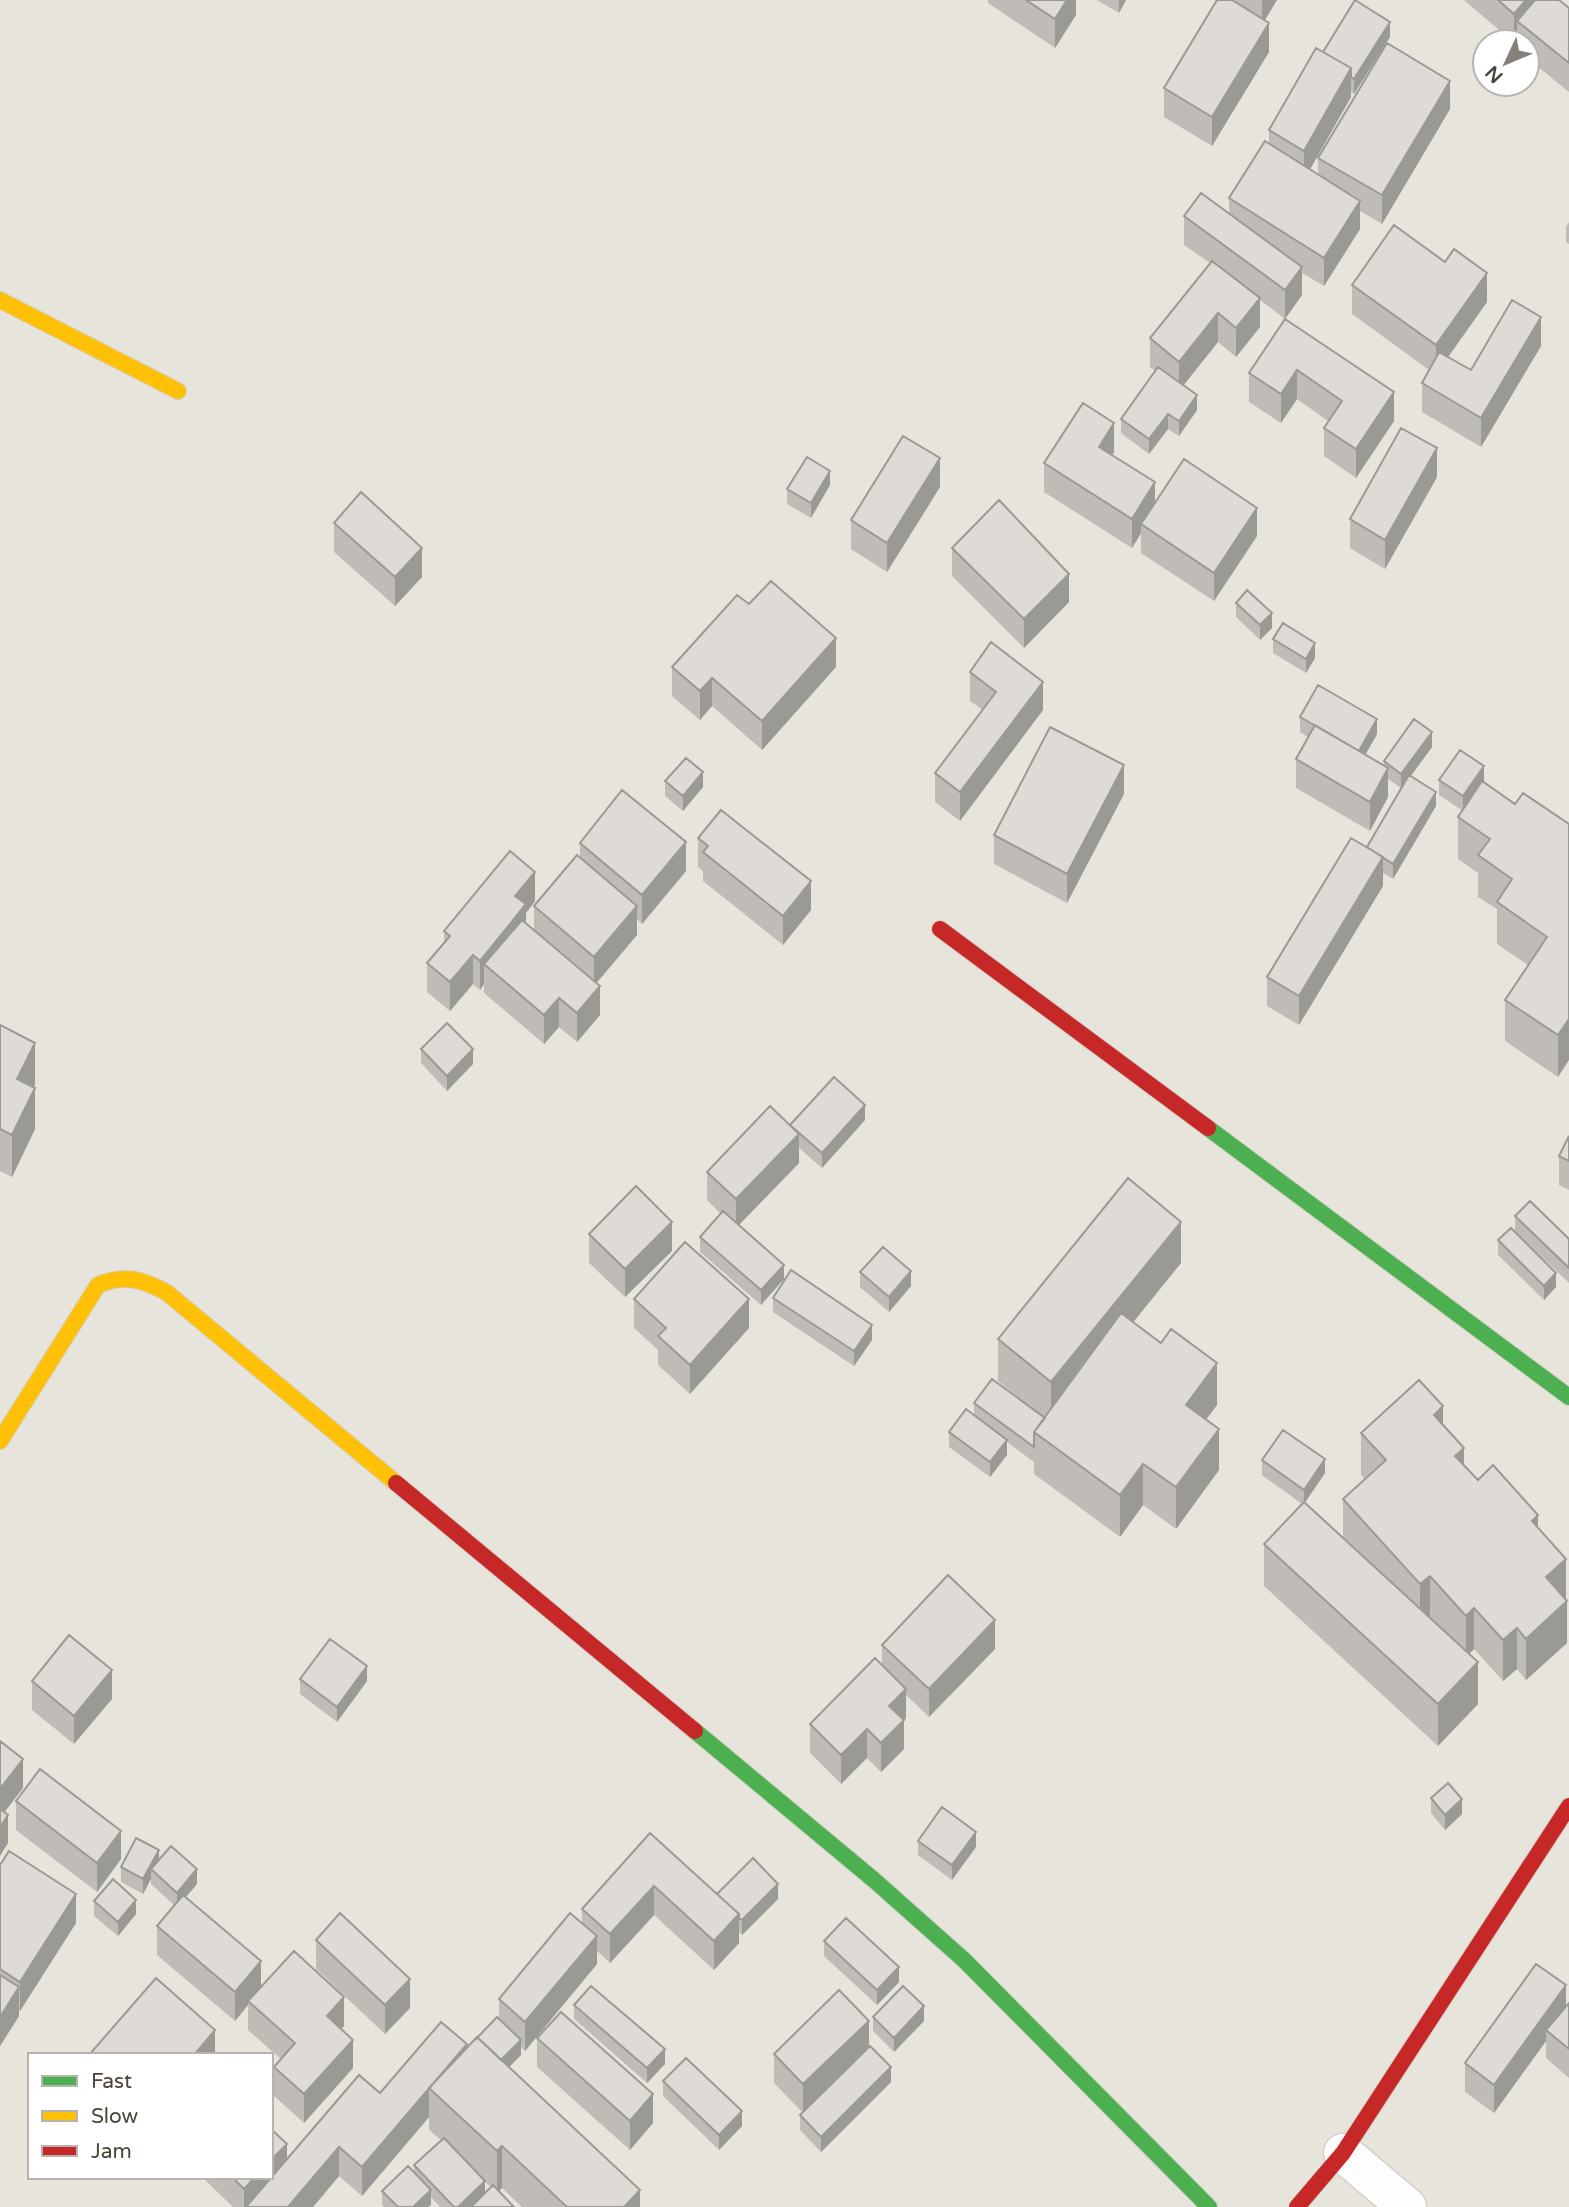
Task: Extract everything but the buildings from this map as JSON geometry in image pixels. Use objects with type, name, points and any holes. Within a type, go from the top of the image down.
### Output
[{"type":"street","points":[[0,300],[178,391]]},
{"type":"street","points":[[940,929],[1569,1397]]},
{"type":"street","points":[[0,1441],[98,1285],[117,1276],[142,1280],[166,1292],[874,1880],[964,1960],[1209,2207]]},
{"type":"street","points":[[1297,2207],[1343,2153],[1569,1806]]},
{"type":"street","points":[[1343,2153],[1407,2207]]},
{"type":"shaded area","points":[[0,0],[1569,0],[1569,2207],[0,2207]]},
{"type":"traffic: fast","points":[[1208,1128],[1569,1397]]},
{"type":"traffic: fast","points":[[695,1731],[874,1880],[964,1960],[1209,2207]]},
{"type":"traffic: slow","points":[[0,300],[178,391]]},
{"type":"traffic: slow","points":[[0,1441],[98,1285],[124,1279],[148,1284],[166,1292],[396,1483]]},
{"type":"traffic: jam","points":[[940,929],[1208,1128]]},
{"type":"traffic: jam","points":[[396,1483],[695,1731]]},
{"type":"traffic: jam","points":[[1297,2207],[1343,2153],[1569,1806]]}]
